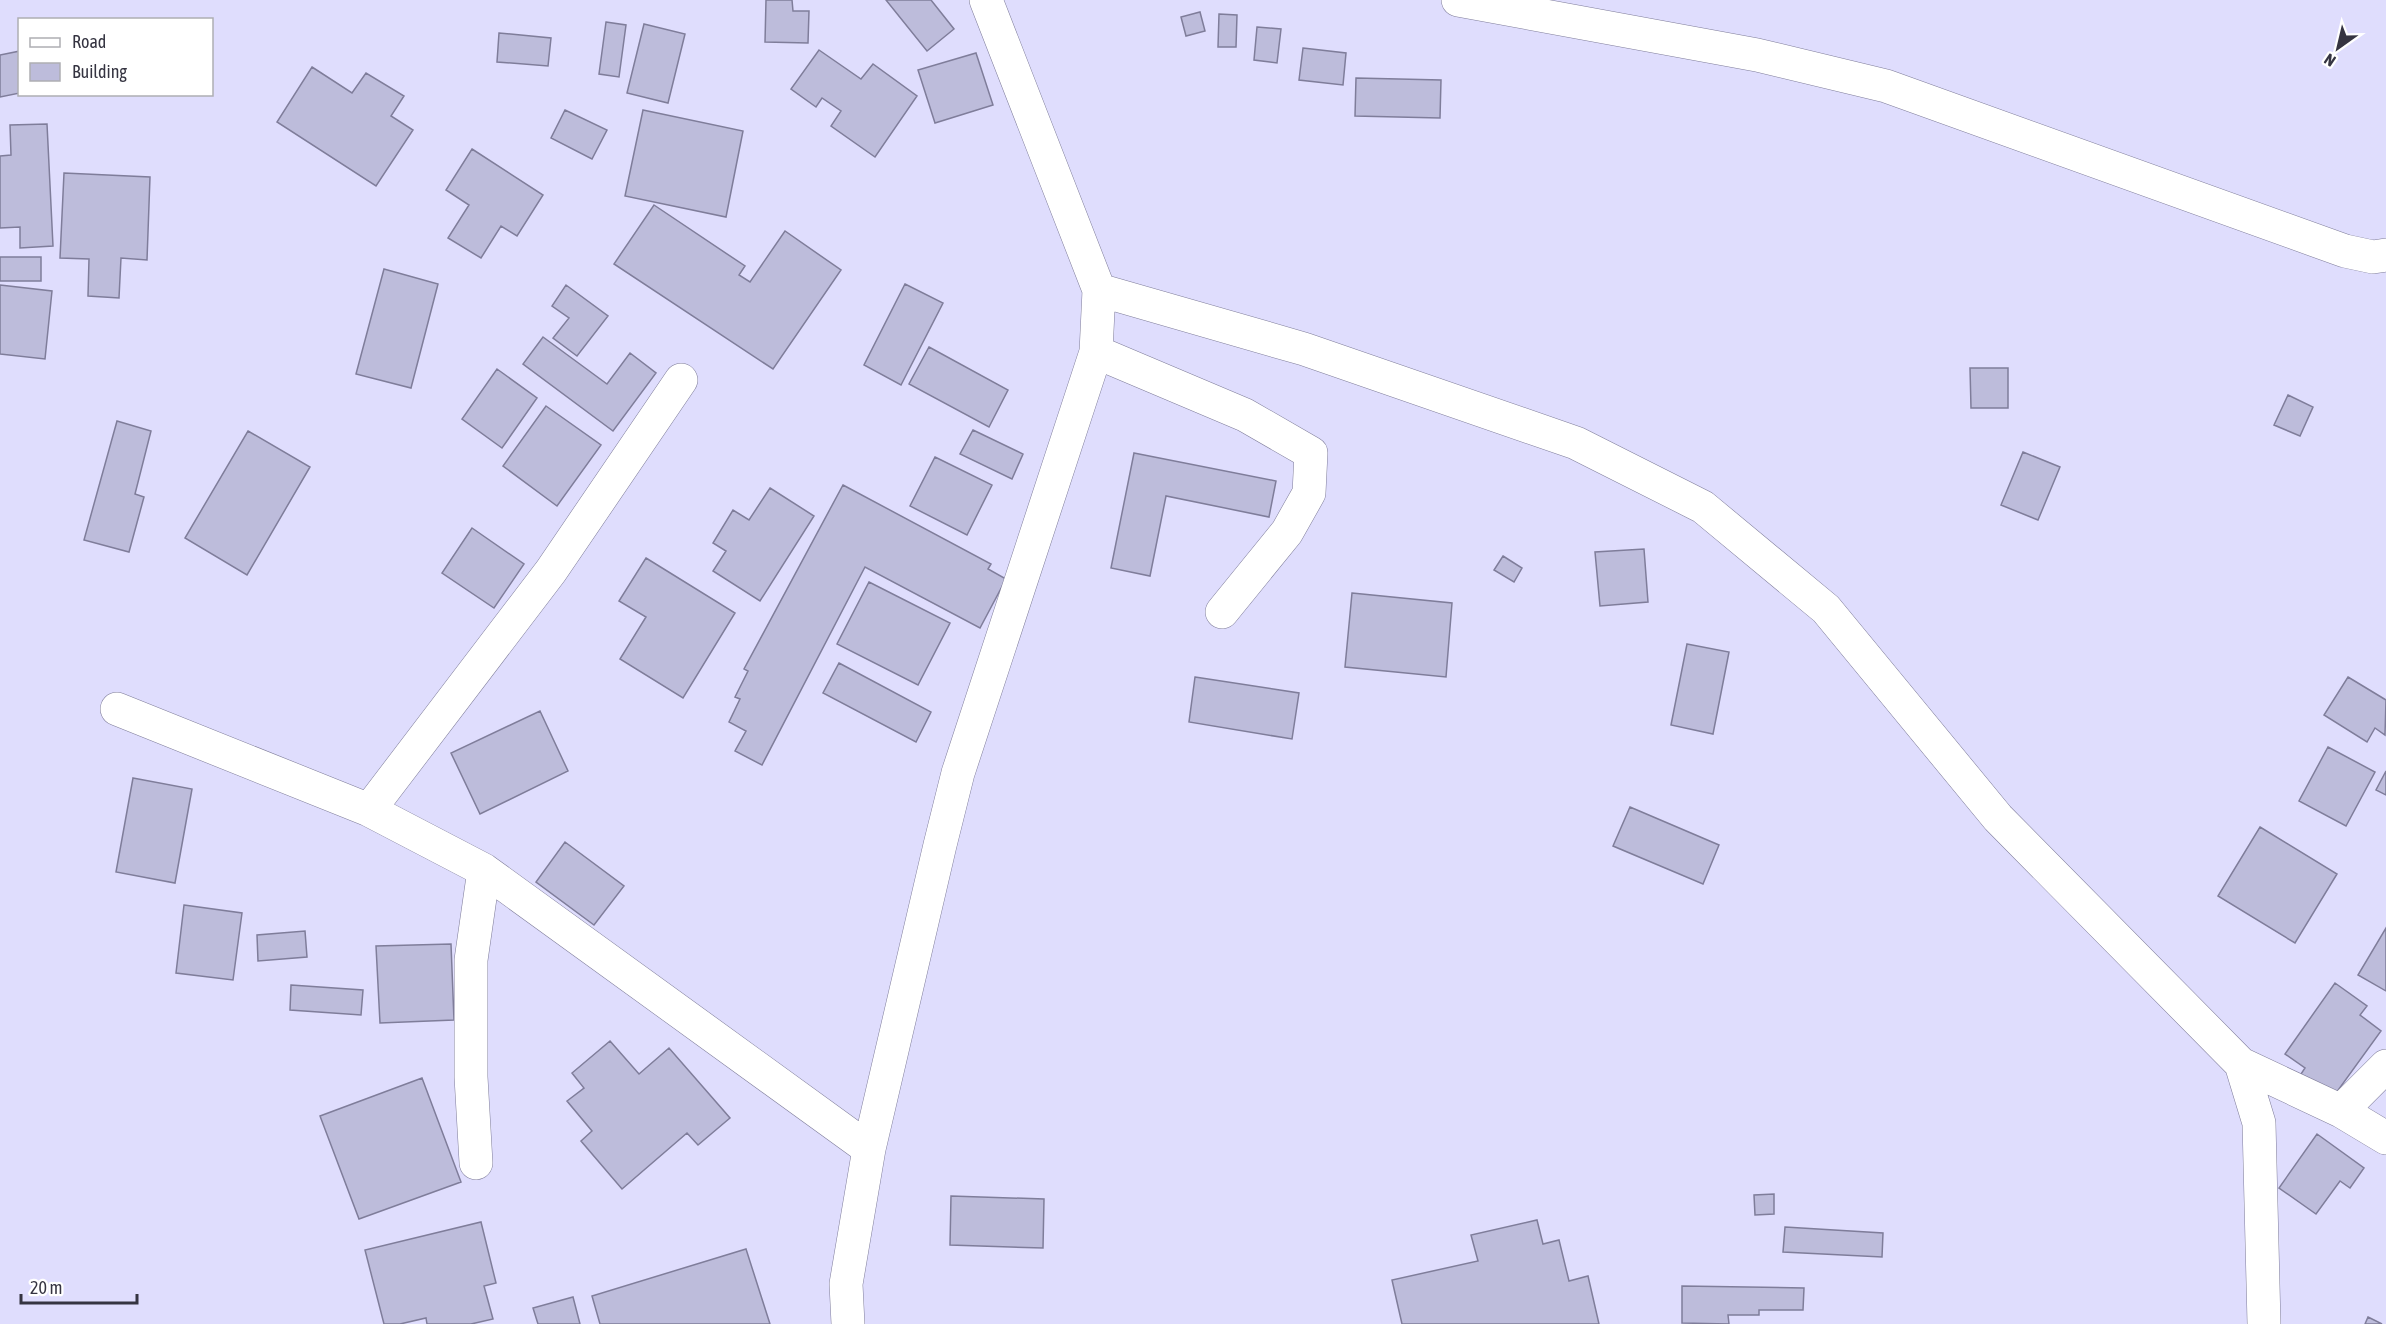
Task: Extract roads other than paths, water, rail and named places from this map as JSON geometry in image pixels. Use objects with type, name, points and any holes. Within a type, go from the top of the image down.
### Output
[{"type":"street","points":[[848,1324],[846,1284],[869,1149],[958,773],[1096,352],[1099,290],[986,0]]},
{"type":"street","points":[[1458,0],[1757,55],[1886,86],[2345,251],[2373,257],[2386,255]]},
{"type":"street","points":[[1099,290],[1304,349],[1576,443],[1703,507],[1826,609],[1998,818],[2241,1064],[2341,1111],[2386,1138]]},
{"type":"street","points":[[1096,352],[1245,415],[1311,453],[1309,493],[1293,522],[1222,612]]},
{"type":"street","points":[[369,810],[551,571],[681,380]]},
{"type":"street","points":[[117,709],[369,810],[484,870],[869,1149]]},
{"type":"street","points":[[476,1163],[471,1077],[471,970],[484,870]]},
{"type":"street","points":[[2241,1064],[2259,1123],[2264,1324]]},
{"type":"street","points":[[2341,1111],[2386,1066]]}]
